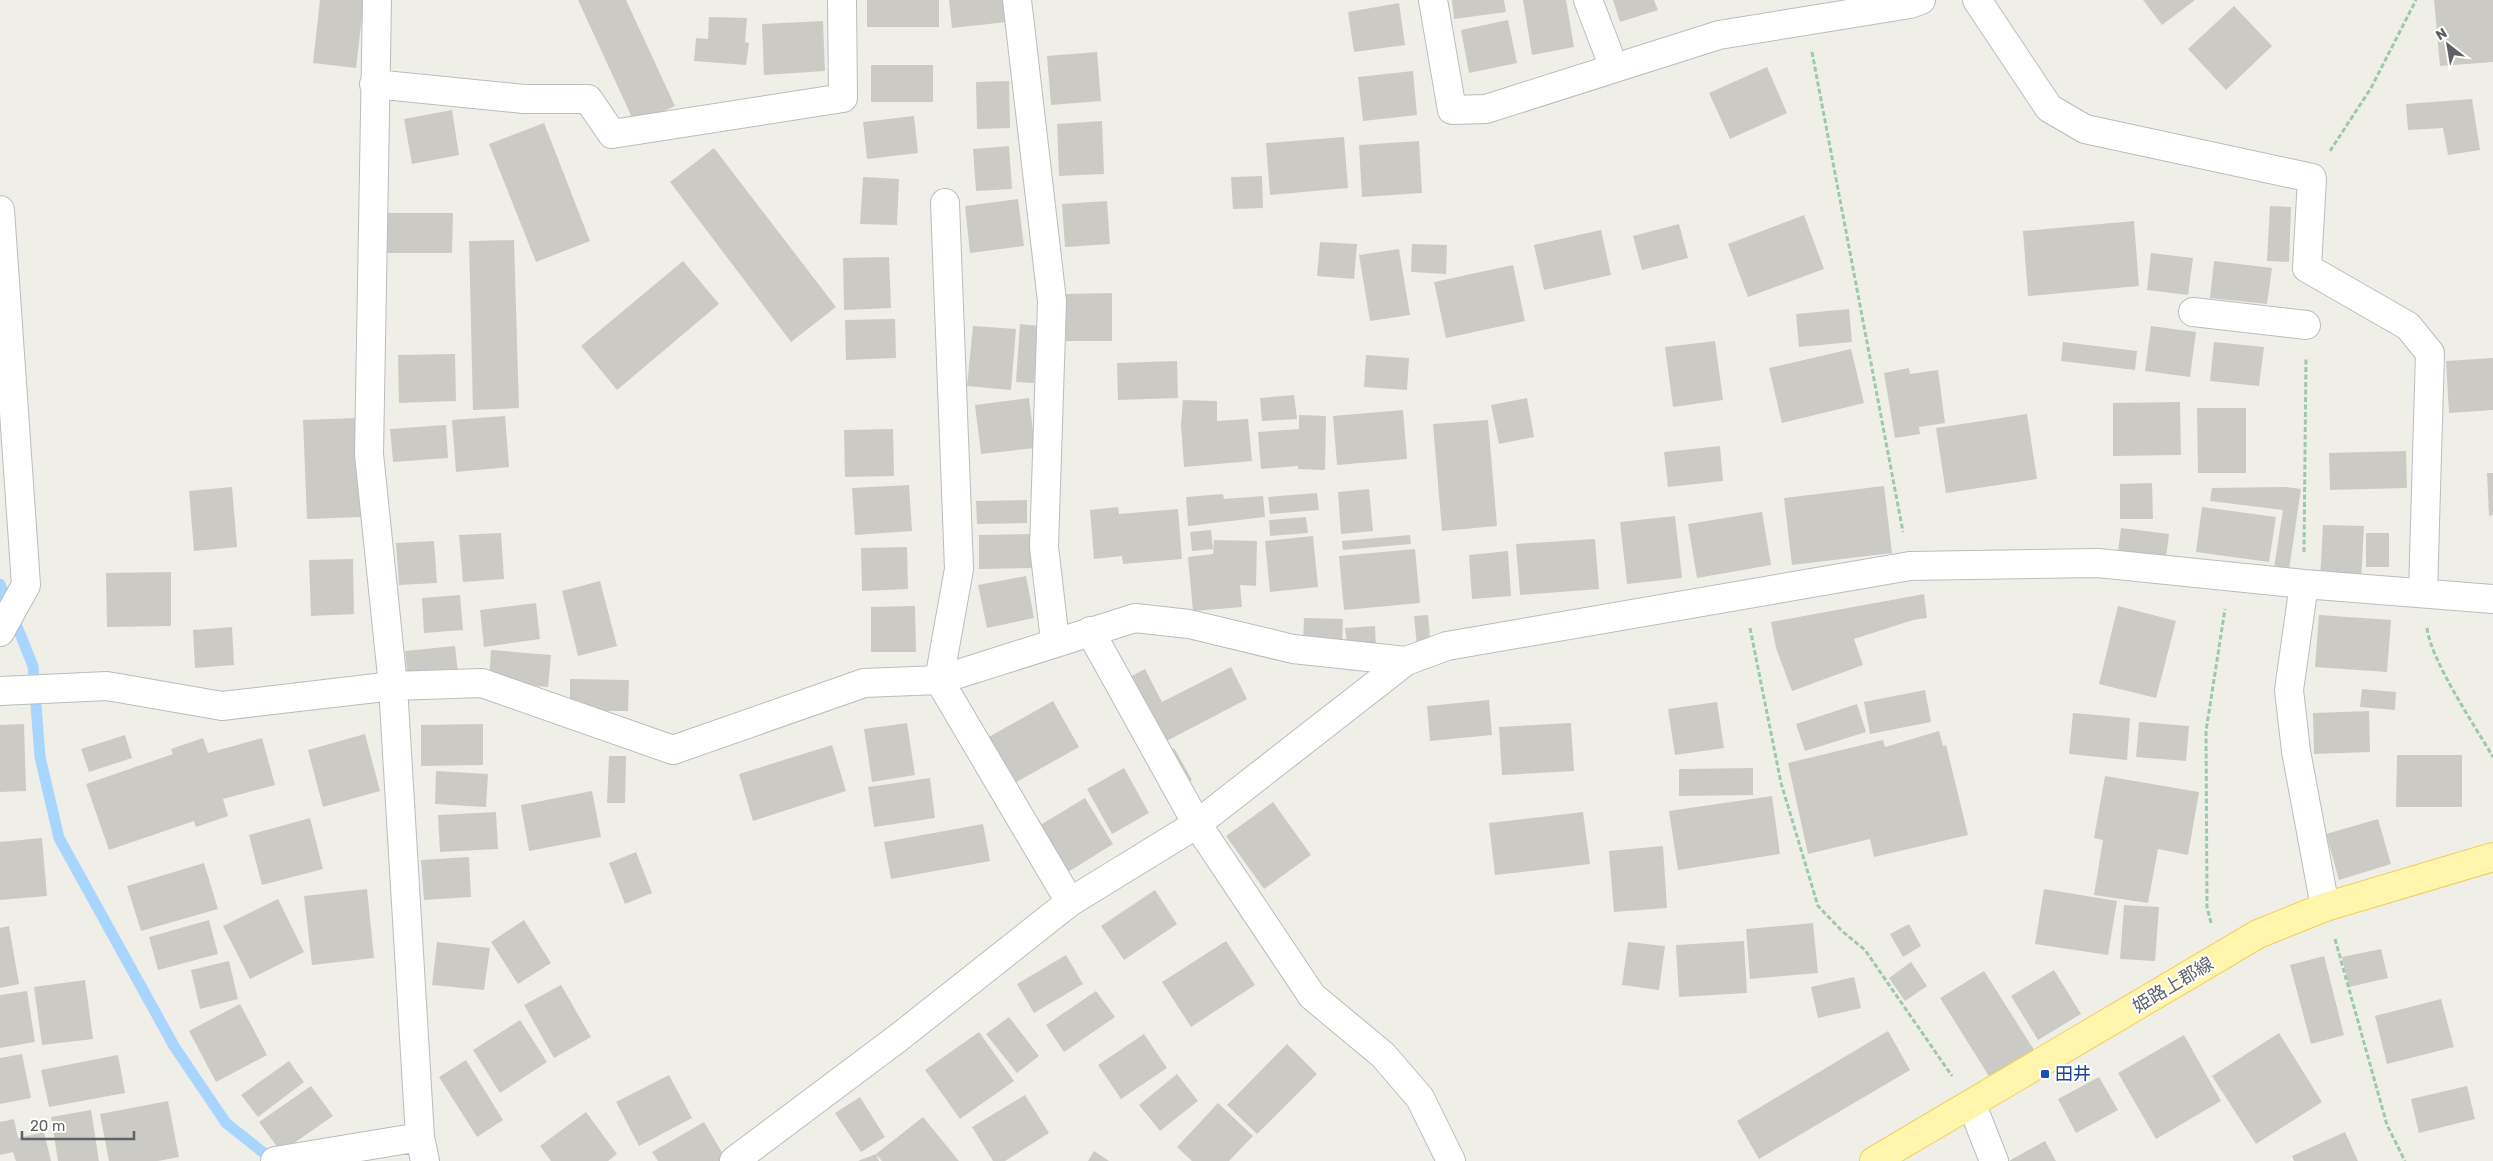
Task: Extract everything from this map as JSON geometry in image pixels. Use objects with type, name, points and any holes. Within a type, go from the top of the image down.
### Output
[{"type":"main road","name":"姫路上郡線","points":[[1874,1161],[1972,1105],[2258,934],[2326,907],[2493,857]]},
{"type":"street","points":[[275,1161],[422,1149],[393,686],[369,454],[374,84],[377,0]]},
{"type":"street","points":[[374,84],[524,99],[588,99],[612,134],[843,98],[842,0]]},
{"type":"street","points":[[1017,0],[1052,301],[1044,547],[1055,641]]},
{"type":"street","points":[[1433,0],[1452,110],[1486,109],[1719,35],[1846,7],[1910,4],[1921,0]]},
{"type":"street","points":[[1588,0],[1614,68]]},
{"type":"street","points":[[1977,0],[2048,108],[2085,129],[2312,178],[2307,268],[2408,326],[2430,352],[2422,593]]},
{"type":"street","points":[[945,203],[959,569],[939,680],[1070,902]]},
{"type":"street","points":[[0,210],[26,585],[0,632]]},
{"type":"street","points":[[2193,312],[2306,325]]},
{"type":"street","points":[[734,1161],[898,1038],[1070,902],[1197,824],[1406,661],[1447,646],[1910,566],[2098,563],[2304,584],[2493,598]]},
{"type":"street","points":[[2304,584],[2290,690],[2296,751],[2326,907]]},
{"type":"street","points":[[0,691],[107,686],[222,706],[393,686],[482,683],[673,750],[864,683],[939,680],[1055,641],[1136,618],[1188,624],[1293,649],[1406,661]]},
{"type":"street","points":[[1090,631],[1197,824],[1312,996],[1382,1055],[1420,1098],[1451,1161]]},
{"type":"street","points":[[1972,1105],[1994,1161]]},
{"type":"path","points":[[2312,178],[2371,88],[2416,0]]},
{"type":"path","points":[[1810,43],[1910,566]]},
{"type":"path","points":[[2304,584],[2306,325]]},
{"type":"path","points":[[2220,957],[2207,907],[2206,740],[2230,576]]},
{"type":"path","points":[[2422,593],[2428,639],[2453,688],[2493,756]]},
{"type":"path","points":[[1744,596],[1781,783],[1818,906],[1842,931],[1865,950],[1972,1105]]},
{"type":"path","points":[[2326,907],[2387,1124],[2405,1161]]},
{"type":"building","points":[[320,0],[364,0],[356,68],[313,63]]},
{"type":"building","points":[[578,0],[626,0],[675,106],[635,124]]},
{"type":"building","points":[[867,0],[939,0],[939,27],[867,27]]},
{"type":"building","points":[[949,0],[1005,0],[1007,22],[952,28]]},
{"type":"building","points":[[1452,0],[1504,0],[1506,12],[1454,19]]},
{"type":"building","points":[[1523,0],[1566,0],[1574,47],[1532,55]]},
{"type":"building","points":[[1613,0],[1654,0],[1658,10],[1620,22]]},
{"type":"building","points":[[2143,0],[2195,0],[2162,25]]},
{"type":"building","points":[[2434,0],[2493,0],[2493,62],[2440,66]]},
{"type":"building","points":[[1399,3],[1405,45],[1354,52],[1348,12]]},
{"type":"building","points":[[2234,6],[2272,46],[2226,90],[2188,49]]},
{"type":"building","points":[[709,17],[747,18],[745,42],[749,43],[746,65],[694,61],[696,38],[708,39]]},
{"type":"building","points":[[1508,20],[1517,63],[1469,73],[1461,30]]},
{"type":"building","points":[[823,21],[825,71],[764,75],[762,24]]},
{"type":"building","points":[[1097,52],[1101,101],[1051,105],[1047,56]]},
{"type":"building","points":[[871,65],[933,65],[933,102],[871,102]]},
{"type":"building","points":[[1767,67],[1787,113],[1730,139],[1709,93]]},
{"type":"building","points":[[1413,71],[1417,115],[1363,121],[1358,77]]},
{"type":"building","points":[[1009,81],[1010,128],[977,129],[976,82]]},
{"type":"building","points":[[2472,99],[2480,150],[2448,155],[2443,128],[2408,130],[2406,104]]},
{"type":"building","points":[[452,110],[459,155],[412,164],[404,119]]},
{"type":"building","points":[[914,116],[918,153],[867,159],[863,122]]},
{"type":"building","points":[[1102,121],[1104,174],[1059,176],[1057,124]]},
{"type":"building","points":[[544,123],[590,241],[536,262],[489,144]]},
{"type":"building","points":[[1344,137],[1348,188],[1270,195],[1266,143]]},
{"type":"building","points":[[1419,141],[1422,193],[1362,197],[1359,145]]},
{"type":"building","points":[[1009,146],[1012,189],[976,191],[973,149]]},
{"type":"building","points":[[714,148],[836,307],[791,342],[670,182]]},
{"type":"building","points":[[1262,176],[1263,208],[1233,209],[1231,177]]},
{"type":"building","points":[[863,177],[899,179],[897,225],[860,224]]},
{"type":"building","points":[[1018,199],[1024,246],[970,253],[965,206]]},
{"type":"building","points":[[1107,201],[1110,244],[1065,247],[1062,204]]},
{"type":"building","points":[[2270,206],[2291,207],[2289,262],[2267,261]]},
{"type":"building","points":[[384,213],[453,213],[452,253],[384,253]]},
{"type":"building","points":[[1804,215],[1824,269],[1748,297],[1728,244]]},
{"type":"building","points":[[2134,221],[2139,286],[2028,296],[2023,231]]},
{"type":"building","points":[[1679,224],[1688,258],[1642,270],[1633,236]]},
{"type":"building","points":[[1601,230],[1611,275],[1544,290],[1534,245]]},
{"type":"building","points":[[514,240],[519,408],[473,410],[469,241]]},
{"type":"building","points":[[1320,242],[1357,244],[1354,279],[1317,276]]},
{"type":"building","points":[[1412,244],[1447,245],[1446,274],[1411,272]]},
{"type":"building","points":[[1399,249],[1410,315],[1370,321],[1359,255]]},
{"type":"building","points":[[2151,253],[2193,258],[2188,295],[2147,290]]},
{"type":"building","points":[[889,257],[891,308],[844,310],[843,258]]},
{"type":"building","points":[[683,261],[719,304],[617,390],[581,346]]},
{"type":"building","points":[[2214,261],[2272,268],[2267,304],[2210,298]]},
{"type":"building","points":[[1513,265],[1525,321],[1446,338],[1434,282]]},
{"type":"building","points":[[1112,293],[1112,341],[1066,341],[1066,294]]},
{"type":"building","points":[[1849,309],[1852,342],[1799,347],[1796,314]]},
{"type":"building","points":[[895,319],[896,358],[846,360],[845,320]]},
{"type":"building","points":[[1020,324],[1039,326],[1034,383],[1016,382]]},
{"type":"building","points":[[973,326],[1016,329],[1011,390],[967,386]]},
{"type":"building","points":[[2151,326],[2196,332],[2190,377],[2145,371]]},
{"type":"building","points":[[1715,341],[1723,400],[1673,407],[1665,347]]},
{"type":"building","points":[[2063,342],[2137,351],[2135,370],[2061,361]]},
{"type":"building","points":[[2214,342],[2264,347],[2259,386],[2210,381]]},
{"type":"building","points":[[1851,349],[1864,403],[1782,423],[1769,368]]},
{"type":"building","points":[[455,354],[456,401],[399,403],[398,355]]},
{"type":"building","points":[[1366,355],[1409,358],[1407,390],[1364,387]]},
{"type":"building","points":[[2493,358],[2493,410],[2449,413],[2446,361]]},
{"type":"building","points":[[1177,361],[1178,398],[1118,400],[1117,363]]},
{"type":"building","points":[[1909,368],[1910,374],[1938,370],[1945,423],[1919,427],[1920,434],[1895,438],[1884,373]]},
{"type":"building","points":[[1294,395],[1297,419],[1262,421],[1260,398]]},
{"type":"building","points":[[1029,398],[1035,448],[981,454],[975,405]]},
{"type":"building","points":[[1527,398],[1534,437],[1499,444],[1491,405]]},
{"type":"building","points":[[1183,400],[1217,401],[1217,421],[1248,419],[1252,461],[1184,467],[1181,425]]},
{"type":"building","points":[[2180,402],[2181,455],[2113,456],[2113,403]]},
{"type":"building","points":[[2197,408],[2246,408],[2246,473],[2198,473]]},
{"type":"building","points":[[1403,410],[1407,459],[1337,465],[1333,416]]},
{"type":"building","points":[[2027,414],[2037,479],[1946,493],[1936,428]]},
{"type":"building","points":[[1299,415],[1326,416],[1325,470],[1298,469],[1298,466],[1261,469],[1258,432],[1299,429]]},
{"type":"building","points":[[505,416],[509,467],[456,472],[452,420]]},
{"type":"building","points":[[357,418],[361,517],[307,519],[303,420]]},
{"type":"building","points":[[1488,420],[1497,526],[1442,531],[1433,424]]},
{"type":"building","points":[[446,425],[448,458],[393,462],[390,429]]},
{"type":"building","points":[[893,429],[894,476],[845,477],[844,430]]},
{"type":"building","points":[[1720,446],[1723,481],[1668,487],[1664,452]]},
{"type":"building","points":[[2406,451],[2407,488],[2330,490],[2329,453]]},
{"type":"building","points":[[2487,473],[2493,473],[2493,515],[2489,516]]},
{"type":"building","points":[[2152,483],[2153,519],[2120,519],[2120,484]]},
{"type":"building","points":[[909,485],[912,531],[855,535],[852,488]]},
{"type":"building","points":[[1884,486],[1892,553],[1792,565],[1784,498]]},
{"type":"building","points":[[232,487],[237,547],[194,551],[189,491]]},
{"type":"building","points":[[2286,487],[2301,489],[2289,570],[2274,568],[2283,510],[2210,501],[2212,488]]},
{"type":"building","points":[[1369,489],[1373,531],[1341,534],[1338,492]]},
{"type":"building","points":[[1317,493],[1319,510],[1270,514],[1268,497]]},
{"type":"building","points":[[1223,494],[1224,499],[1263,496],[1265,517],[1188,526],[1186,497]]},
{"type":"building","points":[[1027,500],[1027,523],[977,524],[976,501]]},
{"type":"building","points":[[1118,507],[1119,514],[1178,509],[1182,559],[1123,564],[1122,556],[1094,559],[1090,510]]},
{"type":"building","points":[[2202,507],[2276,517],[2269,562],[2196,552]]},
{"type":"building","points":[[1762,512],[1771,565],[1697,578],[1688,524]]},
{"type":"building","points":[[1675,516],[1682,578],[1627,584],[1620,522]]},
{"type":"building","points":[[1306,517],[1308,533],[1270,536],[1269,520]]},
{"type":"building","points":[[2323,525],[2364,526],[2361,582],[2320,581]]},
{"type":"building","points":[[2121,528],[2169,534],[2165,565],[2117,559]]},
{"type":"building","points":[[1211,530],[1213,549],[1192,551],[1190,532]]},
{"type":"building","points":[[501,533],[504,579],[463,582],[459,535]]},
{"type":"building","points":[[2366,533],[2389,533],[2389,567],[2366,567]]},
{"type":"building","points":[[1034,534],[1034,568],[979,569],[979,535]]},
{"type":"building","points":[[1410,535],[1411,544],[1343,550],[1342,541]]},
{"type":"building","points":[[1313,536],[1318,587],[1270,592],[1265,541]]},
{"type":"building","points":[[1595,539],[1599,589],[1520,595],[1516,544]]},
{"type":"building","points":[[1214,540],[1257,541],[1256,586],[1240,585],[1242,607],[1193,611],[1188,557],[1213,554]]},
{"type":"building","points":[[434,541],[437,583],[399,585],[396,543]]},
{"type":"building","points":[[907,547],[908,589],[862,591],[861,548]]},
{"type":"building","points":[[1415,549],[1420,603],[1344,610],[1339,556]]},
{"type":"building","points":[[1508,551],[1511,596],[1472,599],[1469,555]]},
{"type":"building","points":[[353,559],[354,614],[311,616],[309,560]]},
{"type":"building","points":[[171,572],[171,626],[107,627],[106,573]]},
{"type":"building","points":[[1026,576],[1034,618],[987,628],[978,585]]},
{"type":"building","points":[[600,581],[617,646],[578,656],[562,591]]},
{"type":"building","points":[[1924,594],[1927,618],[1913,620],[1854,639],[1863,665],[1792,691],[1776,648],[1771,622]]},
{"type":"building","points":[[460,595],[463,630],[424,633],[422,598]]},
{"type":"building","points":[[536,603],[540,639],[484,647],[480,610]]},
{"type":"building","points":[[915,606],[916,652],[871,652],[871,607]]},
{"type":"building","points":[[2118,606],[2176,621],[2156,698],[2099,684]]},
{"type":"building","points":[[1428,615],[1431,646],[1417,647],[1414,616]]},
{"type":"building","points":[[2319,615],[2391,620],[2387,672],[2315,667]]},
{"type":"building","points":[[1304,618],[1343,619],[1342,645],[1303,644]]},
{"type":"building","points":[[1375,626],[1376,648],[1348,651],[1345,628]]},
{"type":"building","points":[[232,627],[234,665],[195,668],[193,630]]},
{"type":"building","points":[[455,646],[458,673],[408,678],[405,651]]},
{"type":"building","points":[[491,650],[551,655],[548,687],[489,682]]},
{"type":"building","points":[[1231,667],[1247,699],[1159,745],[1126,679],[1145,669],[1162,702]]},
{"type":"building","points":[[570,679],[629,680],[628,711],[570,711]]},
{"type":"building","points":[[2362,689],[2396,692],[2395,710],[2360,707]]},
{"type":"building","points":[[1925,690],[1931,722],[1870,734],[1864,702]]},
{"type":"building","points":[[1489,700],[1492,735],[1430,741],[1427,706]]},
{"type":"building","points":[[1053,701],[1079,747],[1013,784],[987,738]]},
{"type":"building","points":[[1717,702],[1724,748],[1675,755],[1668,709]]},
{"type":"building","points":[[1857,704],[1866,732],[1805,751],[1796,724]]},
{"type":"building","points":[[2369,711],[2370,752],[2314,754],[2313,713]]},
{"type":"building","points":[[2073,713],[2130,718],[2127,760],[2069,754]]},
{"type":"building","points":[[2139,722],[2189,726],[2186,761],[2136,757]]},
{"type":"building","points":[[907,723],[915,775],[872,782],[864,729]]},
{"type":"building","points":[[1571,723],[1574,771],[1502,775],[1499,727]]},
{"type":"building","points":[[24,724],[26,791],[0,792],[0,725]]},
{"type":"building","points":[[483,724],[483,765],[421,766],[421,725]]},
{"type":"building","points":[[1939,731],[1943,746],[1946,745],[1968,835],[1874,857],[1870,839],[1808,854],[1788,763],[1883,740],[1885,747]]},
{"type":"building","points":[[365,734],[380,791],[323,807],[308,750]]},
{"type":"building","points":[[125,735],[132,758],[89,772],[81,749]]},
{"type":"building","points":[[203,738],[208,753],[262,738],[275,785],[223,799],[228,816],[196,827],[194,821],[109,850],[86,784],[173,754],[171,749]]},
{"type":"building","points":[[832,745],[846,791],[753,821],[739,774]]},
{"type":"building","points":[[1174,748],[1192,780],[1180,787],[1162,755]]},
{"type":"building","points":[[2397,755],[2462,755],[2462,807],[2396,807]]},
{"type":"building","points":[[609,756],[626,756],[625,803],[607,803]]},
{"type":"building","points":[[1124,768],[1149,813],[1112,834],[1087,789]]},
{"type":"building","points":[[1753,768],[1753,795],[1679,796],[1679,769]]},
{"type":"building","points":[[436,771],[488,774],[486,807],[435,804]]},
{"type":"building","points":[[2105,776],[2199,792],[2188,855],[2158,849],[2148,903],[2094,895],[2103,840],[2094,838]]},
{"type":"building","points":[[930,778],[935,818],[874,827],[868,787]]},
{"type":"building","points":[[592,791],[601,837],[529,851],[521,805]]},
{"type":"building","points":[[1772,796],[1780,854],[1678,870],[1669,811]]},
{"type":"building","points":[[1085,798],[1113,844],[1065,874],[1037,827]]},
{"type":"building","points":[[1273,802],[1311,855],[1264,889],[1226,836]]},
{"type":"building","points":[[496,812],[498,849],[440,852],[438,815]]},
{"type":"building","points":[[1583,812],[1590,864],[1495,875],[1489,823]]},
{"type":"building","points":[[310,818],[323,869],[262,885],[249,835]]},
{"type":"building","points":[[2378,819],[2391,864],[2339,880],[2326,834]]},
{"type":"building","points":[[983,824],[990,861],[891,879],[884,842]]},
{"type":"building","points":[[42,838],[47,896],[0,900],[0,842]]},
{"type":"building","points":[[1663,846],[1667,908],[1614,912],[1609,851]]},
{"type":"building","points":[[636,852],[652,893],[625,904],[609,863]]},
{"type":"building","points":[[469,857],[471,897],[424,900],[421,860]]},
{"type":"building","points":[[204,863],[218,909],[141,931],[127,886]]},
{"type":"building","points":[[367,889],[374,958],[312,965],[304,896]]},
{"type":"building","points":[[2044,889],[2117,901],[2108,955],[2035,944]]},
{"type":"building","points":[[1155,890],[1177,924],[1124,960],[1101,926]]},
{"type":"building","points":[[278,899],[304,952],[250,979],[223,926]]},
{"type":"building","points":[[2124,905],[2159,907],[2155,961],[2120,959]]},
{"type":"building","points":[[209,920],[218,954],[158,970],[149,937]]},
{"type":"building","points":[[524,920],[551,963],[518,984],[491,942]]},
{"type":"building","points":[[1813,923],[1818,973],[1750,979],[1746,929]]},
{"type":"building","points":[[1909,924],[1921,946],[1903,957],[1890,934]]},
{"type":"building","points":[[9,926],[19,984],[0,988],[0,928]]},
{"type":"building","points":[[1226,941],[1255,985],[1191,1027],[1162,982]]},
{"type":"building","points":[[1744,941],[1747,993],[1679,997],[1676,945]]},
{"type":"building","points":[[437,942],[490,948],[484,990],[432,985]]},
{"type":"building","points":[[1628,942],[1665,946],[1659,990],[1622,985]]},
{"type":"building","points":[[2381,949],[2388,978],[2349,987],[2342,957]]},
{"type":"building","points":[[1066,955],[1083,984],[1034,1013],[1017,984]]},
{"type":"building","points":[[2324,956],[2344,1035],[2311,1044],[2290,965]]},
{"type":"building","points":[[229,961],[238,999],[200,1009],[191,970]]},
{"type":"building","points":[[1911,962],[1927,986],[1905,1001],[1889,978]]},
{"type":"building","points":[[2054,970],[2081,1014],[2038,1040],[2011,996]]},
{"type":"building","points":[[1984,971],[2036,1053],[1992,1081],[1940,998]]},
{"type":"building","points":[[1854,977],[1861,1008],[1818,1018],[1811,987]]},
{"type":"building","points":[[85,980],[93,1039],[42,1045],[34,987]]},
{"type":"building","points":[[561,985],[591,1037],[554,1058],[524,1005]]},
{"type":"building","points":[[27,991],[35,1042],[0,1048],[0,995]]},
{"type":"building","points":[[1096,991],[1115,1017],[1064,1052],[1046,1025]]},
{"type":"building","points":[[2441,999],[2454,1047],[2387,1064],[2375,1016]]},
{"type":"building","points":[[240,1004],[267,1055],[216,1082],[189,1031]]},
{"type":"building","points":[[1009,1017],[1039,1056],[1017,1073],[986,1034]]},
{"type":"building","points":[[520,1020],[547,1062],[500,1093],[473,1050]]},
{"type":"building","points":[[1888,1031],[1910,1070],[1759,1159],[1737,1121]]},
{"type":"building","points":[[979,1032],[1014,1081],[960,1119],[925,1070]]},
{"type":"building","points":[[2279,1033],[2322,1102],[2256,1144],[2212,1076]]},
{"type":"building","points":[[1144,1034],[1167,1068],[1121,1099],[1098,1065]]},
{"type":"building","points":[[2184,1035],[2221,1101],[2156,1139],[2118,1073]]},
{"type":"building","points":[[1287,1044],[1317,1074],[1257,1134],[1227,1105]]},
{"type":"building","points":[[22,1054],[31,1098],[0,1104],[0,1058]]},
{"type":"building","points":[[118,1055],[125,1093],[49,1107],[41,1070]]},
{"type":"building","points":[[466,1060],[503,1120],[477,1137],[439,1077]]},
{"type":"building","points":[[289,1061],[304,1082],[258,1117],[241,1095]]},
{"type":"building","points":[[1177,1074],[1198,1101],[1160,1131],[1139,1105]]},
{"type":"building","points":[[669,1075],[692,1118],[639,1146],[616,1102]]},
{"type":"building","points":[[2099,1077],[2118,1110],[2076,1133],[2058,1099]]},
{"type":"building","points":[[311,1086],[333,1116],[281,1152],[259,1122]]},
{"type":"building","points":[[2467,1086],[2475,1119],[2419,1133],[2411,1099]]},
{"type":"building","points":[[1025,1095],[1049,1133],[1005,1161],[993,1161],[972,1127]]},
{"type":"building","points":[[860,1097],[885,1137],[861,1152],[835,1113]]},
{"type":"building","points":[[168,1101],[179,1157],[158,1161],[109,1161],[100,1114]]},
{"type":"building","points":[[1218,1103],[1253,1136],[1229,1161],[1192,1161],[1177,1147]]},
{"type":"building","points":[[91,1110],[99,1161],[58,1161],[51,1117]]},
{"type":"building","points":[[586,1112],[617,1154],[608,1161],[551,1161],[540,1146]]},
{"type":"building","points":[[923,1117],[959,1161],[882,1161],[876,1154]]},
{"type":"building","points":[[14,1119],[18,1138],[44,1132],[51,1161],[16,1161],[13,1152],[0,1155],[0,1122]]},
{"type":"building","points":[[704,1122],[727,1161],[658,1161],[652,1152]]},
{"type":"building","points":[[2345,1132],[2358,1161],[2294,1161],[2292,1156]]},
{"type":"building","points":[[2045,1141],[2056,1161],[2009,1161]]},
{"type":"building","points":[[1094,1151],[1109,1161],[1088,1161]]},
{"type":"building","points":[[876,1154],[879,1161],[858,1161]]},
{"type":"waterway","points":[[0,584],[33,666],[40,757],[59,838],[174,1046],[226,1123],[274,1161]]},
{"type":"place","name":"田井","points":[[2045,1074]]}]
